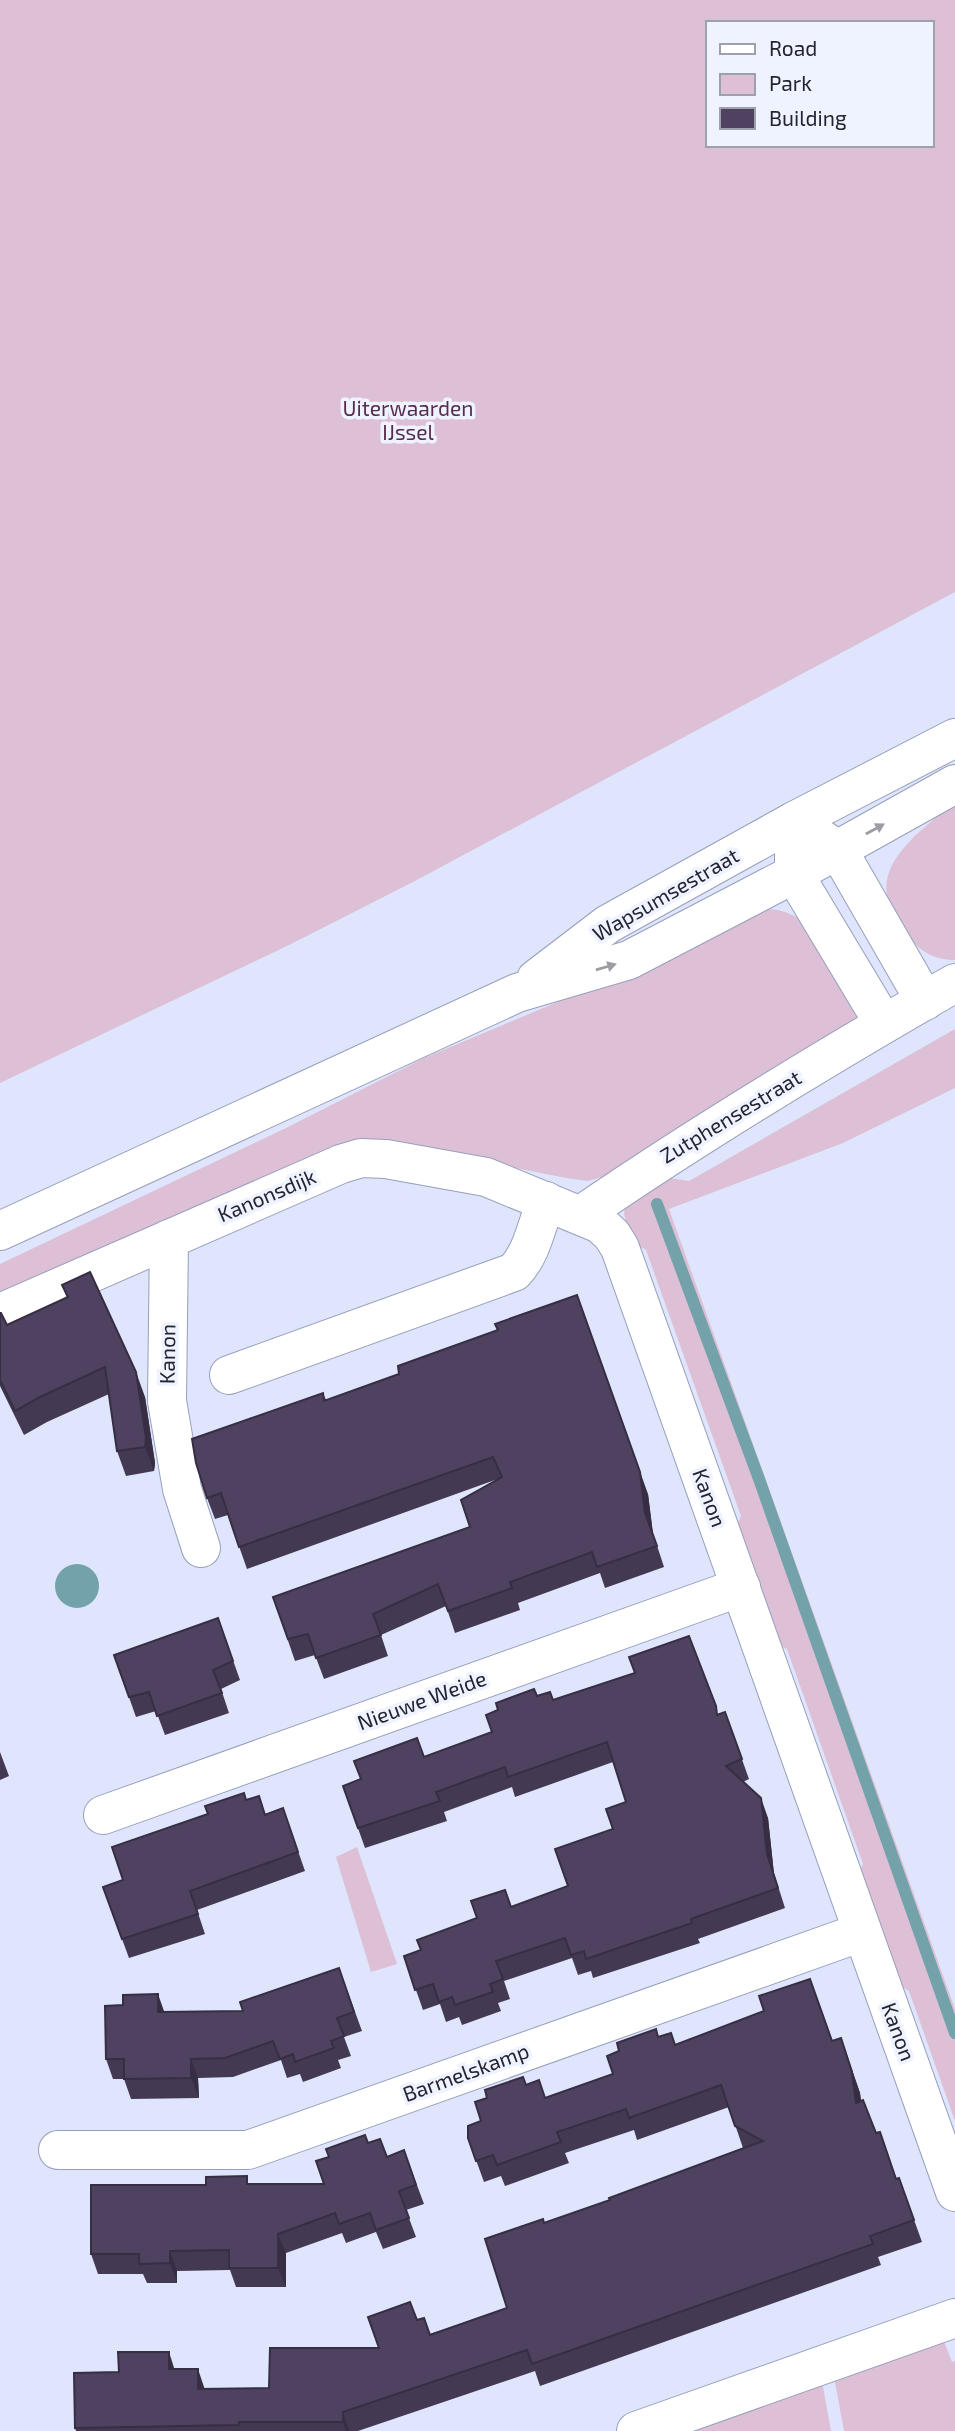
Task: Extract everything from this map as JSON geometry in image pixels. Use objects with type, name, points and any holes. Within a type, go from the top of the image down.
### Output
[{"type":"street","name":"Wapsumsestraat","points":[[517,993],[608,924],[794,821],[955,738]]},
{"type":"street","name":"Wapsumsestraat","points":[[517,993],[629,960],[794,874],[955,784]]},
{"type":"street","name":"Zutphensestraat","points":[[581,1215],[657,1163],[940,992],[838,850],[794,821]]},
{"type":"street","points":[[794,821],[794,874],[884,1024]]},
{"type":"street","points":[[0,1231],[517,993]]},
{"type":"street","name":"Kanonsdijk","points":[[0,1313],[341,1164],[361,1158],[402,1161],[486,1177],[546,1201]]},
{"type":"street","points":[[229,1375],[514,1272],[528,1249],[546,1201]]},
{"type":"street","name":"Kanon","points":[[546,1201],[600,1224],[612,1235],[620,1248],[955,2192]]},
{"type":"street","name":"Kanon","points":[[169,1239],[167,1401],[182,1489],[201,1548]]},
{"type":"street","name":"Nieuwe Weide","points":[[103,1815],[741,1587]]},
{"type":"street","name":"Barmelskamp","points":[[58,2150],[248,2150],[862,1932]]},
{"type":"street","points":[[636,2431],[955,2318]]},
{"type":"green space","name":"Uiterwaarden IJssel","points":[[0,0],[955,0],[955,592],[413,882],[291,944],[0,1083]]},
{"type":"green space","points":[[955,802],[955,960],[947,960],[933,956],[915,944],[893,911],[887,889],[889,874],[906,846]]},
{"type":"green space","points":[[761,908],[789,914],[808,926],[842,976],[862,1015],[605,1176],[588,1181],[566,1178],[393,1144],[0,1299],[0,1264],[286,1128],[424,1058],[610,980]]},
{"type":"green space","points":[[955,1029],[955,1088],[843,1143],[669,1209],[955,2009],[955,2121],[909,1991],[894,1982],[857,1878],[863,1864],[787,1649],[773,1642],[734,1531],[741,1516],[646,1250],[631,1241],[624,1214],[625,1203],[657,1176],[689,1181]]},
{"type":"green space","points":[[357,1847],[397,1964],[371,1972],[336,1857]]},
{"type":"green space","points":[[943,2339],[952,2362],[955,2361],[955,2431],[844,2431],[834,2377]]},
{"type":"green space","points":[[822,2381],[831,2431],[682,2431]]},
{"type":"shaded area","points":[[77,1564],[92,1571],[99,1586],[92,1601],[77,1608],[62,1601],[55,1586],[62,1571]]},
{"type":"building","points":[[90,1272],[136,1372],[145,1447],[117,1451],[105,1367],[15,1411],[0,1380],[0,1313],[7,1325],[68,1297],[62,1285]]},
{"type":"building","points":[[577,1295],[640,1472],[645,1513],[657,1546],[597,1567],[592,1552],[510,1582],[512,1588],[448,1611],[438,1584],[373,1614],[381,1635],[316,1658],[308,1634],[288,1639],[273,1597],[470,1527],[461,1500],[502,1477],[493,1457],[239,1547],[221,1493],[207,1498],[192,1439],[323,1393],[324,1401],[399,1374],[398,1366],[498,1330],[495,1324]]},
{"type":"building","points":[[218,1618],[233,1661],[213,1670],[222,1693],[157,1716],[149,1692],[129,1697],[114,1655]]},
{"type":"building","points":[[689,1636],[717,1715],[725,1712],[742,1759],[726,1766],[761,1798],[767,1854],[778,1888],[691,1919],[692,1923],[586,1959],[584,1951],[571,1955],[565,1938],[496,1961],[503,1979],[490,1984],[493,1992],[455,2005],[452,1997],[439,2002],[433,1984],[415,1990],[404,1956],[421,1950],[417,1940],[477,1918],[471,1901],[505,1890],[511,1907],[568,1886],[555,1849],[613,1829],[606,1809],[626,1802],[607,1742],[508,1777],[505,1767],[436,1792],[440,1801],[358,1828],[343,1786],[361,1779],[354,1761],[417,1738],[424,1757],[492,1732],[486,1715],[498,1710],[496,1703],[534,1689],[537,1696],[550,1692],[553,1700],[635,1673],[629,1657]]},
{"type":"building","points":[[244,1793],[246,1800],[259,1796],[265,1815],[283,1808],[298,1852],[190,1891],[198,1914],[122,1939],[103,1887],[123,1880],[112,1847],[208,1814],[205,1806]]},
{"type":"building","points":[[339,1968],[354,2012],[337,2018],[344,2036],[331,2041],[334,2048],[295,2062],[293,2054],[280,2059],[273,2041],[225,2058],[191,2059],[191,2078],[124,2079],[124,2059],[106,2059],[105,2006],[123,2005],[123,1995],[158,1994],[158,2012],[243,2011],[240,2002]]},
{"type":"building","points":[[810,1979],[832,2041],[841,2038],[852,2072],[856,2103],[863,2100],[876,2133],[880,2132],[914,2220],[870,2236],[873,2244],[532,2364],[527,2350],[343,2412],[343,2422],[239,2422],[239,2425],[75,2428],[74,2373],[119,2372],[118,2352],[169,2352],[169,2369],[198,2369],[198,2389],[269,2388],[270,2348],[379,2348],[368,2317],[410,2302],[417,2320],[424,2318],[430,2335],[507,2308],[485,2239],[543,2219],[544,2223],[610,2200],[609,2198],[763,2141],[735,2126],[721,2085],[629,2118],[626,2109],[557,2132],[561,2142],[497,2165],[493,2155],[476,2161],[468,2138],[468,2126],[481,2121],[475,2102],[487,2098],[485,2090],[523,2077],[526,2085],[539,2080],[545,2098],[613,2074],[607,2056],[619,2051],[617,2043],[656,2029],[658,2037],[671,2033],[675,2045],[764,2011],[759,1996]]},
{"type":"building","points":[[365,2135],[368,2143],[380,2139],[387,2157],[404,2150],[416,2185],[399,2191],[409,2218],[376,2230],[370,2213],[339,2224],[335,2213],[278,2234],[278,2268],[229,2268],[229,2250],[170,2251],[170,2263],[139,2264],[139,2254],[91,2254],[91,2185],[206,2185],[206,2177],[247,2176],[247,2184],[324,2184],[316,2161],[329,2157],[326,2149]]},
{"type":"waterway","points":[[657,1204],[759,1479],[955,2033]]}]
